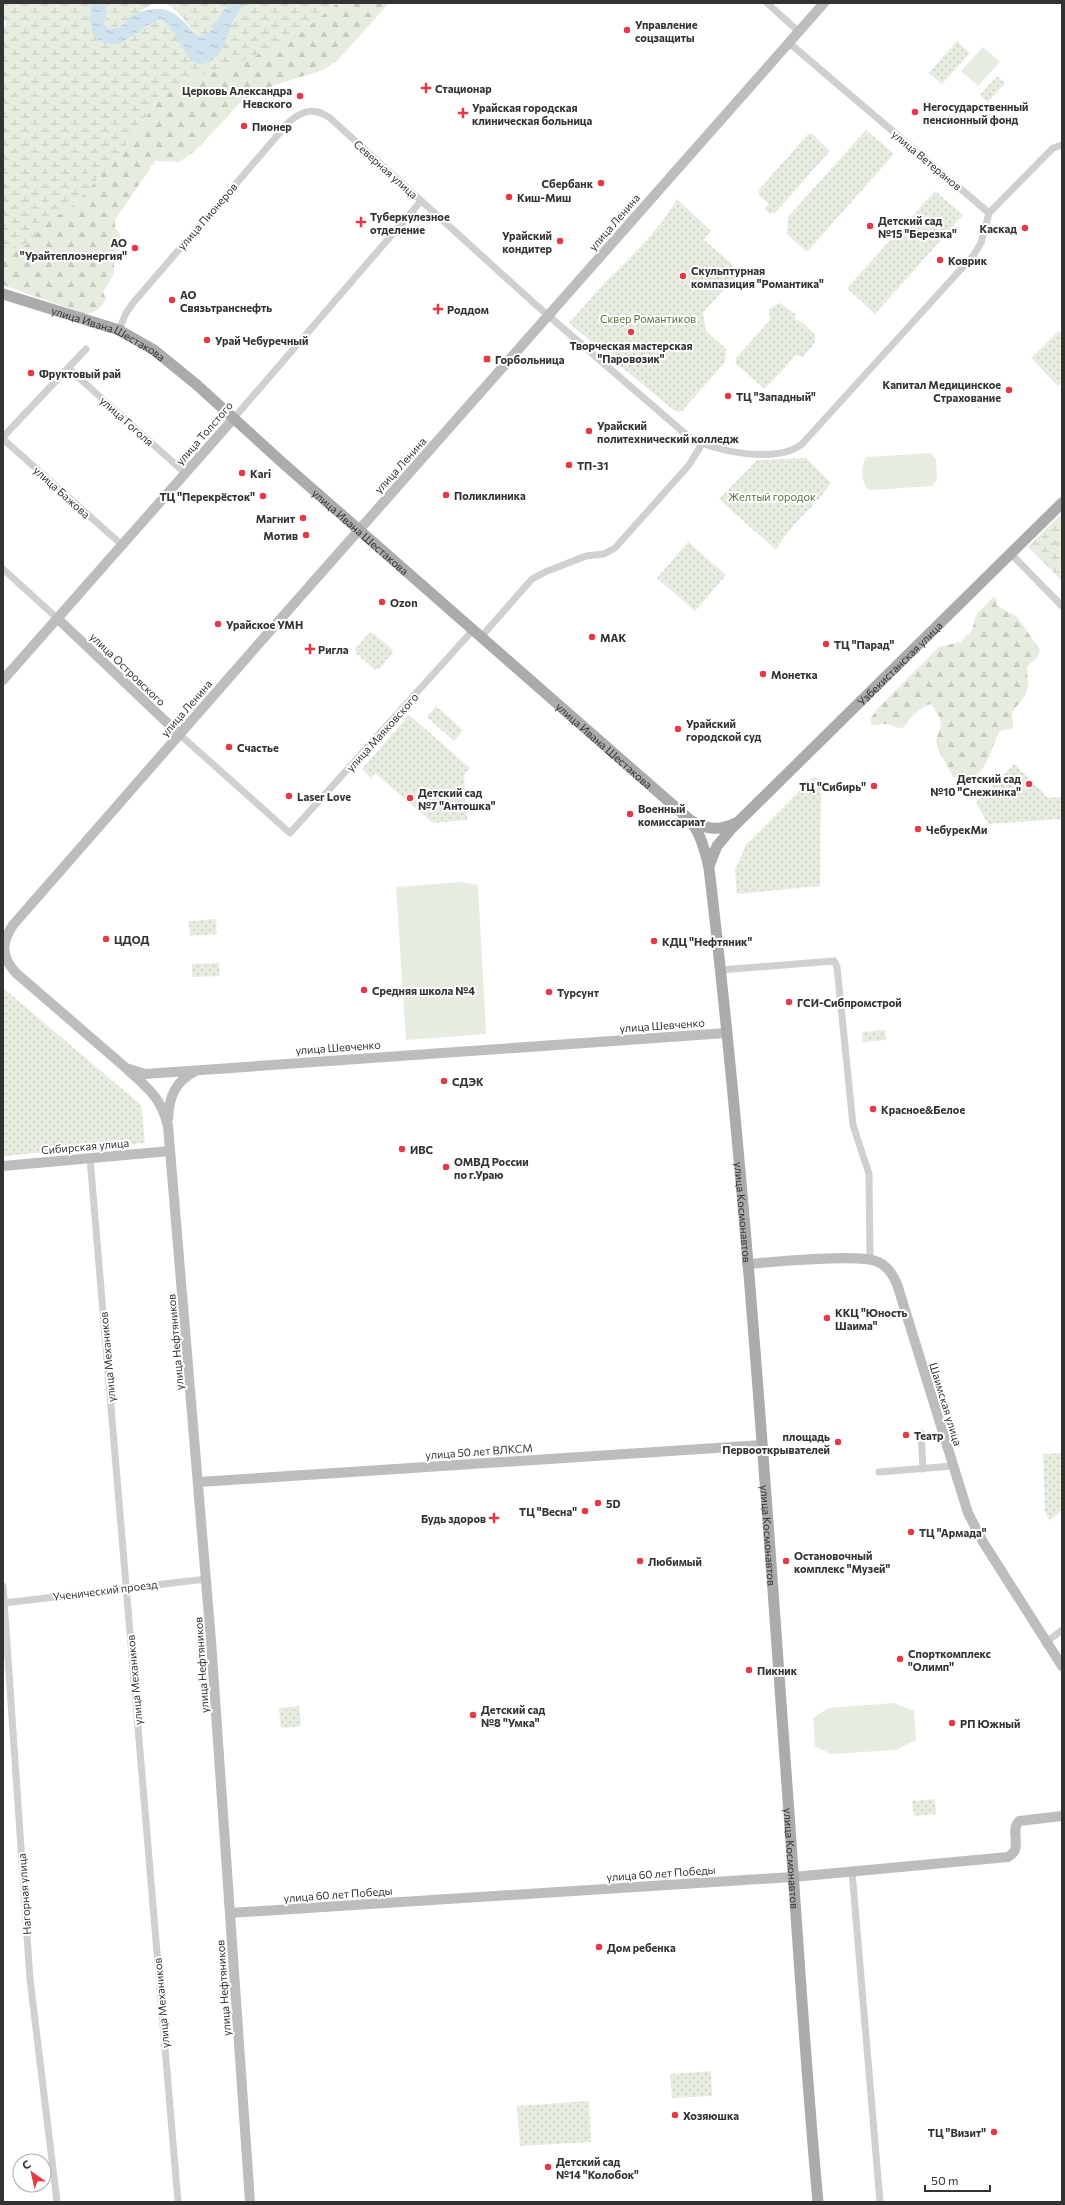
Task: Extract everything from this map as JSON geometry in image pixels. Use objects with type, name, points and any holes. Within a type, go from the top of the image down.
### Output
[{"type":"main road","name":"улица Ленина","points":[[3,949],[4,942],[13,925],[179,734],[824,3]]},
{"type":"main road","name":"улица Ивана Шестакова","points":[[3,294],[119,330],[154,350],[234,418],[359,530],[690,820]]},
{"type":"main road","name":"улица Толстого","points":[[3,680],[234,418]]},
{"type":"main road","name":"Узбекистанская улица","points":[[709,868],[717,846],[736,823],[1062,503]]},
{"type":"main road","name":"улица Островского","points":[[57,618],[179,734]]},
{"type":"main road","points":[[690,820],[710,829],[723,828],[736,823]]},
{"type":"main road","name":"улица Космонавтов","points":[[690,820],[697,830],[704,845],[709,868],[726,1033],[747,1264],[818,2202]]},
{"type":"main road","name":"улица Шевченко","points":[[3,949],[9,966],[16,973],[126,1068],[145,1074],[404,1054],[726,1033]]},
{"type":"main road","name":"улица Нефтяников","points":[[126,1068],[156,1096],[162,1107],[168,1126]]},
{"type":"main road","name":"улица Нефтяников","points":[[198,1070],[183,1079],[173,1091],[169,1101],[168,1126],[199,1482],[250,2202]]},
{"type":"main road","name":"Сибирская улица","points":[[3,1166],[170,1150]]},
{"type":"main road","points":[[747,1264],[870,1259]]},
{"type":"main road","name":"Шаимская улица","points":[[870,1259],[886,1267],[897,1284],[968,1513],[978,1533],[1045,1642],[1062,1666]]},
{"type":"main road","name":"улица 50 лет ВЛКСМ","points":[[199,1482],[761,1445]]},
{"type":"main road","name":"улица 60 лет Победы","points":[[230,1913],[793,1877],[1008,1857],[1015,1852],[1015,1826],[1019,1821],[1062,1816]]},
{"type":"street","points":[[767,3],[798,31]]},
{"type":"street","name":"улица Ветеранов","points":[[788,42],[990,213]]},
{"type":"street","name":"Северная улица","points":[[308,111],[322,112],[330,118],[548,316],[675,426],[702,444],[726,451],[756,454],[792,451],[802,444],[973,256],[981,243],[990,213]]},
{"type":"street","name":"улица Пионеров","points":[[119,330],[130,308],[210,212],[289,122],[300,113],[308,111]]},
{"type":"street","points":[[990,213],[1053,148],[1062,145]]},
{"type":"street","name":"улица Толстого","points":[[234,418],[421,202]]},
{"type":"street","points":[[3,438],[86,349]]},
{"type":"street","name":"улица Гоголя","points":[[68,368],[185,473]]},
{"type":"street","name":"улица Бажова","points":[[3,438],[122,545]]},
{"type":"street","name":"улица Маяковского","points":[[290,834],[477,633],[532,580],[545,572],[586,556],[604,554],[615,548],[689,465],[702,444]]},
{"type":"street","points":[[1011,554],[1062,606]]},
{"type":"street","name":"улица Островского","points":[[3,569],[57,618]]},
{"type":"street","name":"улица Островского","points":[[179,734],[290,834]]},
{"type":"street","points":[[720,970],[834,961],[837,967],[852,1117],[869,1174],[870,1259]]},
{"type":"street","name":"улица Механиков","points":[[90,1158],[178,2202]]},
{"type":"street","points":[[921,1433],[923,1469]]},
{"type":"street","points":[[879,1472],[953,1466]]},
{"type":"street","name":"Ученический проезд","points":[[4,1603],[127,1587],[206,1579]]},
{"type":"street","name":"Нагорная улица","points":[[3,1586],[7,1695],[30,1979],[57,2202]]},
{"type":"street","points":[[1045,1642],[1062,1630]]},
{"type":"street","points":[[852,1871],[880,2202]]},
{"type":"green space","points":[[3,3],[90,3],[91,29],[123,41],[150,23],[162,20],[172,29],[178,39],[220,52],[233,22],[244,3],[337,3],[292,40],[241,62],[203,75],[160,97],[120,154],[84,194],[67,211],[46,220],[30,243],[18,249],[3,246],[3,32],[6,22],[3,17]]},
{"type":"green space","points":[[106,3],[156,3],[115,28],[109,29],[104,24],[107,12]]},
{"type":"green space","points":[[165,3],[228,3],[211,31],[199,38],[177,11]]},
{"type":"green space","points":[[337,3],[389,3],[337,61],[323,70],[275,85],[242,101],[195,151],[179,162],[155,161],[115,220],[115,228],[120,234],[120,246],[114,259],[114,273],[103,292],[106,299],[100,308],[85,314],[3,285],[3,209],[42,224],[46,220],[67,211],[120,154],[160,97],[203,75],[241,62],[292,40]]},
{"type":"green space","points":[[957,41],[970,53],[942,84],[929,73]]},
{"type":"green space","points":[[983,47],[1000,62],[978,86],[961,71]]},
{"type":"green space","points":[[997,76],[1005,83],[988,102],[980,95]]},
{"type":"green space","points":[[866,130],[894,154],[807,252],[787,234],[788,217]]},
{"type":"green space","points":[[808,134],[812,134],[829,150],[829,152],[775,213],[769,213],[764,209],[769,204],[759,195],[759,190]]},
{"type":"green space","points":[[935,191],[963,215],[875,314],[847,288]]},
{"type":"green space","name":"Сквер Романтиков","points":[[677,199],[711,231],[704,240],[733,265],[729,270],[736,276],[703,313],[706,331],[726,349],[725,362],[683,410],[678,412],[671,408],[569,323],[598,290],[652,235]]},
{"type":"green space","points":[[780,303],[795,314],[795,319],[803,323],[815,335],[815,342],[803,357],[796,355],[765,389],[736,364],[736,358],[770,320],[769,310]]},
{"type":"green space","points":[[1059,331],[1062,335],[1062,382],[1058,386],[1031,358]]},
{"type":"green space","points":[[931,453],[936,459],[937,480],[932,486],[869,490],[864,483],[862,469],[867,457]]},
{"type":"green space","name":"Желтый городок","points":[[806,458],[831,483],[782,540],[776,550],[719,499],[757,460]]},
{"type":"green space","points":[[1062,513],[1062,581],[1028,547]]},
{"type":"green space","points":[[688,542],[726,575],[695,611],[657,578]]},
{"type":"green space","points":[[993,597],[997,600],[996,605],[1017,617],[1040,650],[1038,656],[1027,667],[1028,687],[1025,696],[1012,712],[1013,728],[1000,731],[983,768],[978,774],[964,782],[953,777],[937,747],[936,740],[941,726],[940,718],[931,704],[923,707],[908,721],[903,728],[898,728],[889,724],[871,725],[871,718],[878,708],[939,647],[960,642],[972,630],[976,615]]},
{"type":"green space","points":[[373,633],[393,650],[392,654],[379,669],[375,670],[356,653],[355,649],[368,634]]},
{"type":"green space","points":[[436,706],[463,730],[454,741],[427,717]]},
{"type":"green space","points":[[409,715],[470,768],[464,775],[467,820],[433,823],[375,773],[371,778],[362,769]]},
{"type":"green space","points":[[1014,764],[1048,798],[1062,797],[1062,819],[988,824],[976,803]]},
{"type":"green space","points":[[813,777],[817,778],[821,783],[820,886],[737,894],[735,870],[746,845]]},
{"type":"green space","points":[[459,882],[478,885],[486,1034],[406,1040],[396,887]]},
{"type":"green space","points":[[216,919],[217,934],[190,936],[189,921]]},
{"type":"green space","points":[[219,963],[220,976],[192,977],[192,964]]},
{"type":"green space","points":[[3,988],[141,1105],[145,1143],[3,1156]]},
{"type":"green space","points":[[885,1030],[886,1040],[863,1042],[862,1032]]},
{"type":"green space","points":[[1062,1453],[1062,1510],[1049,1521],[1045,1511],[1043,1454]]},
{"type":"green space","points":[[894,1703],[914,1711],[916,1740],[896,1750],[831,1754],[815,1746],[813,1718],[828,1708]]},
{"type":"green space","points":[[299,1706],[301,1726],[281,1728],[279,1708]]},
{"type":"green space","points":[[935,1799],[936,1814],[914,1816],[912,1801]]},
{"type":"green space","points":[[711,2071],[712,2096],[672,2098],[670,2074]]},
{"type":"green space","points":[[589,2101],[591,2142],[520,2146],[517,2106]]},
{"type":"water","points":[[90,3],[106,3],[107,12],[104,24],[109,29],[122,24],[133,15],[155,9],[163,9],[178,16],[199,38],[211,31],[228,3],[244,3],[234,19],[219,53],[209,62],[202,64],[192,61],[171,29],[162,20],[146,26],[131,37],[115,44],[107,44],[99,40],[93,34],[91,28]]},
{"type":"place","name":"Управление соцзащиты","points":[[627,30]]},
{"type":"place","name":"Стационар","points":[[426,88]]},
{"type":"place","name":"Церковь Александра Невского","points":[[300,96]]},
{"type":"place","name":"Негосударственный пенсионный фонд","points":[[915,112]]},
{"type":"place","name":"Урайская городская клиническая больница","points":[[463,113]]},
{"type":"place","name":"Пионер","points":[[244,126]]},
{"type":"place","name":"Сбербанк","points":[[601,183]]},
{"type":"place","name":"Киш-Миш","points":[[509,197]]},
{"type":"place","name":"Туберкулезное отделение","points":[[361,222]]},
{"type":"place","name":"Детский сад №15 \"Березка\"","points":[[870,226]]},
{"type":"place","name":"Каскад","points":[[1025,228]]},
{"type":"place","name":"Урайский кондитер","points":[[560,241]]},
{"type":"place","name":"АО \"Урайтеплоэнергия\"","points":[[135,248]]},
{"type":"place","name":"Коврик","points":[[940,260]]},
{"type":"place","name":"Скульптурная компазиция \"Романтика\"","points":[[683,276]]},
{"type":"place","name":"АО Связьтранснефть","points":[[172,300]]},
{"type":"place","name":"Роддом","points":[[438,309]]},
{"type":"place","name":"Творческая мастерская \"Паровозик\"","points":[[631,332]]},
{"type":"place","name":"Урай Чебуречный","points":[[207,340]]},
{"type":"place","name":"Горбольница","points":[[487,359]]},
{"type":"place","name":"Фруктовый рай","points":[[31,373]]},
{"type":"place","name":"Капитал Медицинское Страхование","points":[[1009,390]]},
{"type":"place","name":"ТЦ \"Западный\"","points":[[728,396]]},
{"type":"place","name":"Урайский политехнический колледж","points":[[589,431]]},
{"type":"place","name":"ТП-31","points":[[569,465]]},
{"type":"place","name":"Kari","points":[[242,473]]},
{"type":"place","name":"Поликлиника","points":[[446,495]]},
{"type":"place","name":"ТЦ \"Перекрёсток\"","points":[[263,496]]},
{"type":"place","name":"Магнит","points":[[303,518]]},
{"type":"place","name":"Мотив","points":[[306,535]]},
{"type":"place","name":"Ozon","points":[[382,602]]},
{"type":"place","name":"Урайское УМН","points":[[218,624]]},
{"type":"place","name":"МАК","points":[[592,637]]},
{"type":"place","name":"ТЦ \"Парад\"","points":[[826,644]]},
{"type":"place","name":"Ригла","points":[[310,649]]},
{"type":"place","name":"Монетка","points":[[763,674]]},
{"type":"place","name":"Урайский городской суд","points":[[678,729]]},
{"type":"place","name":"Счастье","points":[[229,747]]},
{"type":"place","name":"Детский сад №10 \"Снежинка\"","points":[[1029,784]]},
{"type":"place","name":"ТЦ \"Сибирь\"","points":[[874,786]]},
{"type":"place","name":"Laser Love","points":[[289,796]]},
{"type":"place","name":"Детский сад №7 \"Антошка\"","points":[[410,798]]},
{"type":"place","name":"Военный комиссариат","points":[[630,814]]},
{"type":"place","name":"ЧебурекМи","points":[[918,829]]},
{"type":"place","name":"ЦДОД","points":[[106,939]]},
{"type":"place","name":"КДЦ \"Нефтяник\"","points":[[654,941]]},
{"type":"place","name":"Средняя школа №4","points":[[364,990]]},
{"type":"place","name":"Турсунт","points":[[549,992]]},
{"type":"place","name":"ГСИ-Сибпромстрой","points":[[789,1002]]},
{"type":"place","name":"СДЭК","points":[[444,1081]]},
{"type":"place","name":"Красное&Белое","points":[[873,1109]]},
{"type":"place","name":"ИВС","points":[[402,1149]]},
{"type":"place","name":"ОМВД России по г.Ураю","points":[[446,1167]]},
{"type":"place","name":"ККЦ \"Юность Шаима\"","points":[[827,1318]]},
{"type":"place","name":"Театр","points":[[906,1435]]},
{"type":"place","name":"площадь Первооткрывателей","points":[[838,1442]]},
{"type":"place","name":"5D","points":[[598,1503]]},
{"type":"place","name":"ТЦ \"Весна\"","points":[[585,1511]]},
{"type":"place","name":"Будь здоров","points":[[494,1518]]},
{"type":"place","name":"ТЦ \"Армада\"","points":[[911,1532]]},
{"type":"place","name":"Любимый","points":[[640,1561]]},
{"type":"place","name":"Остановочный комплекс \"Музей\"","points":[[786,1561]]},
{"type":"place","name":"Спорткомплекс \"Олимп\"","points":[[900,1659]]},
{"type":"place","name":"Пикник","points":[[749,1670]]},
{"type":"place","name":"Детский сад №8 \"Умка\"","points":[[473,1715]]},
{"type":"place","name":"РП Южный","points":[[952,1723]]},
{"type":"place","name":"Дом ребенка","points":[[599,1947]]},
{"type":"place","name":"Хозяюшка","points":[[675,2115]]},
{"type":"place","name":"ТЦ \"Визит\"","points":[[994,2132]]},
{"type":"place","name":"Детский сад №14 \"Колобок\"","points":[[548,2167]]}]
